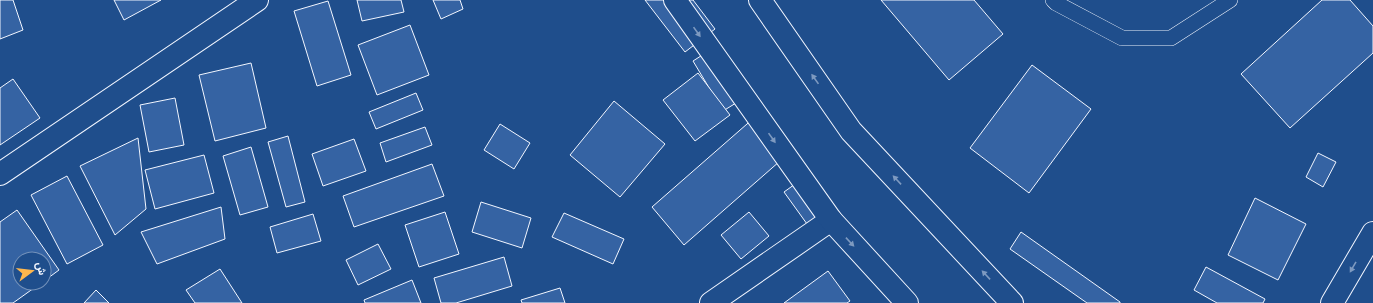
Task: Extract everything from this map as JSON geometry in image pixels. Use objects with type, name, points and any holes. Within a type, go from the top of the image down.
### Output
[{"type":"street","points":[[675,0],[831,220],[907,303]]},
{"type":"street","points":[[760,0],[852,131],[1012,303]]},
{"type":"street","points":[[0,174],[246,3]]},
{"type":"street","points":[[711,303],[831,220]]},
{"type":"street","points":[[1332,303],[1373,233]]},
{"type":"lane","points":[[1053,0],[1122,38],[1171,38],[1230,0]]},
{"type":"building","points":[[0,0],[13,0],[23,30],[0,39]]},
{"type":"building","points":[[114,0],[161,0],[124,20]]},
{"type":"building","points":[[357,0],[401,0],[404,12],[362,21]]},
{"type":"building","points":[[433,0],[460,0],[463,9],[441,19]]},
{"type":"building","points":[[645,0],[693,0],[715,29],[685,52]]},
{"type":"building","points":[[881,0],[974,0],[1003,34],[949,80]]},
{"type":"building","points":[[1322,0],[1350,0],[1373,26],[1373,53],[1290,128],[1241,74]]},
{"type":"building","points":[[328,1],[351,75],[317,86],[294,11]]},
{"type":"building","points":[[410,25],[429,75],[377,95],[358,45]]},
{"type":"building","points":[[718,45],[749,95],[723,111],[693,61]]},
{"type":"building","points":[[251,63],[266,128],[215,141],[199,75]]},
{"type":"building","points":[[1032,65],[1091,109],[1029,193],[970,148]]},
{"type":"building","points":[[698,73],[730,115],[695,141],[663,100]]},
{"type":"building","points":[[13,79],[40,118],[0,145],[0,88]]},
{"type":"building","points":[[416,93],[423,110],[376,129],[369,112]]},
{"type":"building","points":[[175,98],[184,145],[149,152],[140,105]]},
{"type":"building","points":[[614,101],[665,144],[620,197],[570,155]]},
{"type":"building","points":[[755,117],[788,154],[684,245],[652,207]]},
{"type":"building","points":[[500,124],[530,143],[514,169],[484,150]]},
{"type":"building","points":[[425,127],[432,145],[386,162],[380,143]]},
{"type":"building","points":[[288,136],[305,202],[286,207],[268,142]]},
{"type":"building","points":[[138,138],[146,209],[115,235],[80,166]]},
{"type":"building","points":[[354,139],[366,171],[323,186],[312,154]]},
{"type":"building","points":[[251,147],[268,207],[240,215],[223,156]]},
{"type":"building","points":[[1318,153],[1336,162],[1323,187],[1306,177]]},
{"type":"building","points":[[204,155],[214,193],[155,209],[145,170]]},
{"type":"building","points":[[432,164],[444,196],[354,227],[343,196]]},
{"type":"building","points":[[809,174],[832,206],[807,224],[784,192]]},
{"type":"building","points":[[67,176],[103,245],[67,264],[31,195]]},
{"type":"building","points":[[1255,198],[1306,224],[1278,280],[1228,255]]},
{"type":"building","points":[[481,202],[531,218],[522,248],[472,232]]},
{"type":"building","points":[[221,207],[225,239],[157,264],[141,232]]},
{"type":"building","points":[[17,210],[46,251],[12,251],[12,291],[30,291],[13,303],[0,303],[0,222]]},
{"type":"building","points":[[445,212],[459,254],[419,267],[405,225]]},
{"type":"building","points":[[749,212],[769,236],[741,259],[721,235]]},
{"type":"building","points":[[564,213],[624,239],[613,264],[552,237]]},
{"type":"building","points":[[313,214],[321,241],[277,253],[270,227]]},
{"type":"building","points":[[1021,232],[1120,303],[1087,303],[1010,249]]},
{"type":"building","points":[[378,244],[391,269],[358,285],[346,260]]},
{"type":"building","points":[[504,257],[512,286],[456,303],[441,303],[434,278]]},
{"type":"building","points":[[52,260],[59,270],[52,275]]},
{"type":"building","points":[[1206,267],[1265,299],[1263,303],[1217,303],[1194,290]]},
{"type":"building","points":[[220,269],[242,303],[195,303],[186,290]]},
{"type":"building","points":[[828,271],[850,301],[847,303],[784,303]]},
{"type":"building","points":[[412,280],[421,303],[365,303],[364,300]]},
{"type":"building","points":[[560,288],[565,303],[522,303],[521,300]]},
{"type":"building","points":[[96,290],[109,303],[84,303]]}]
